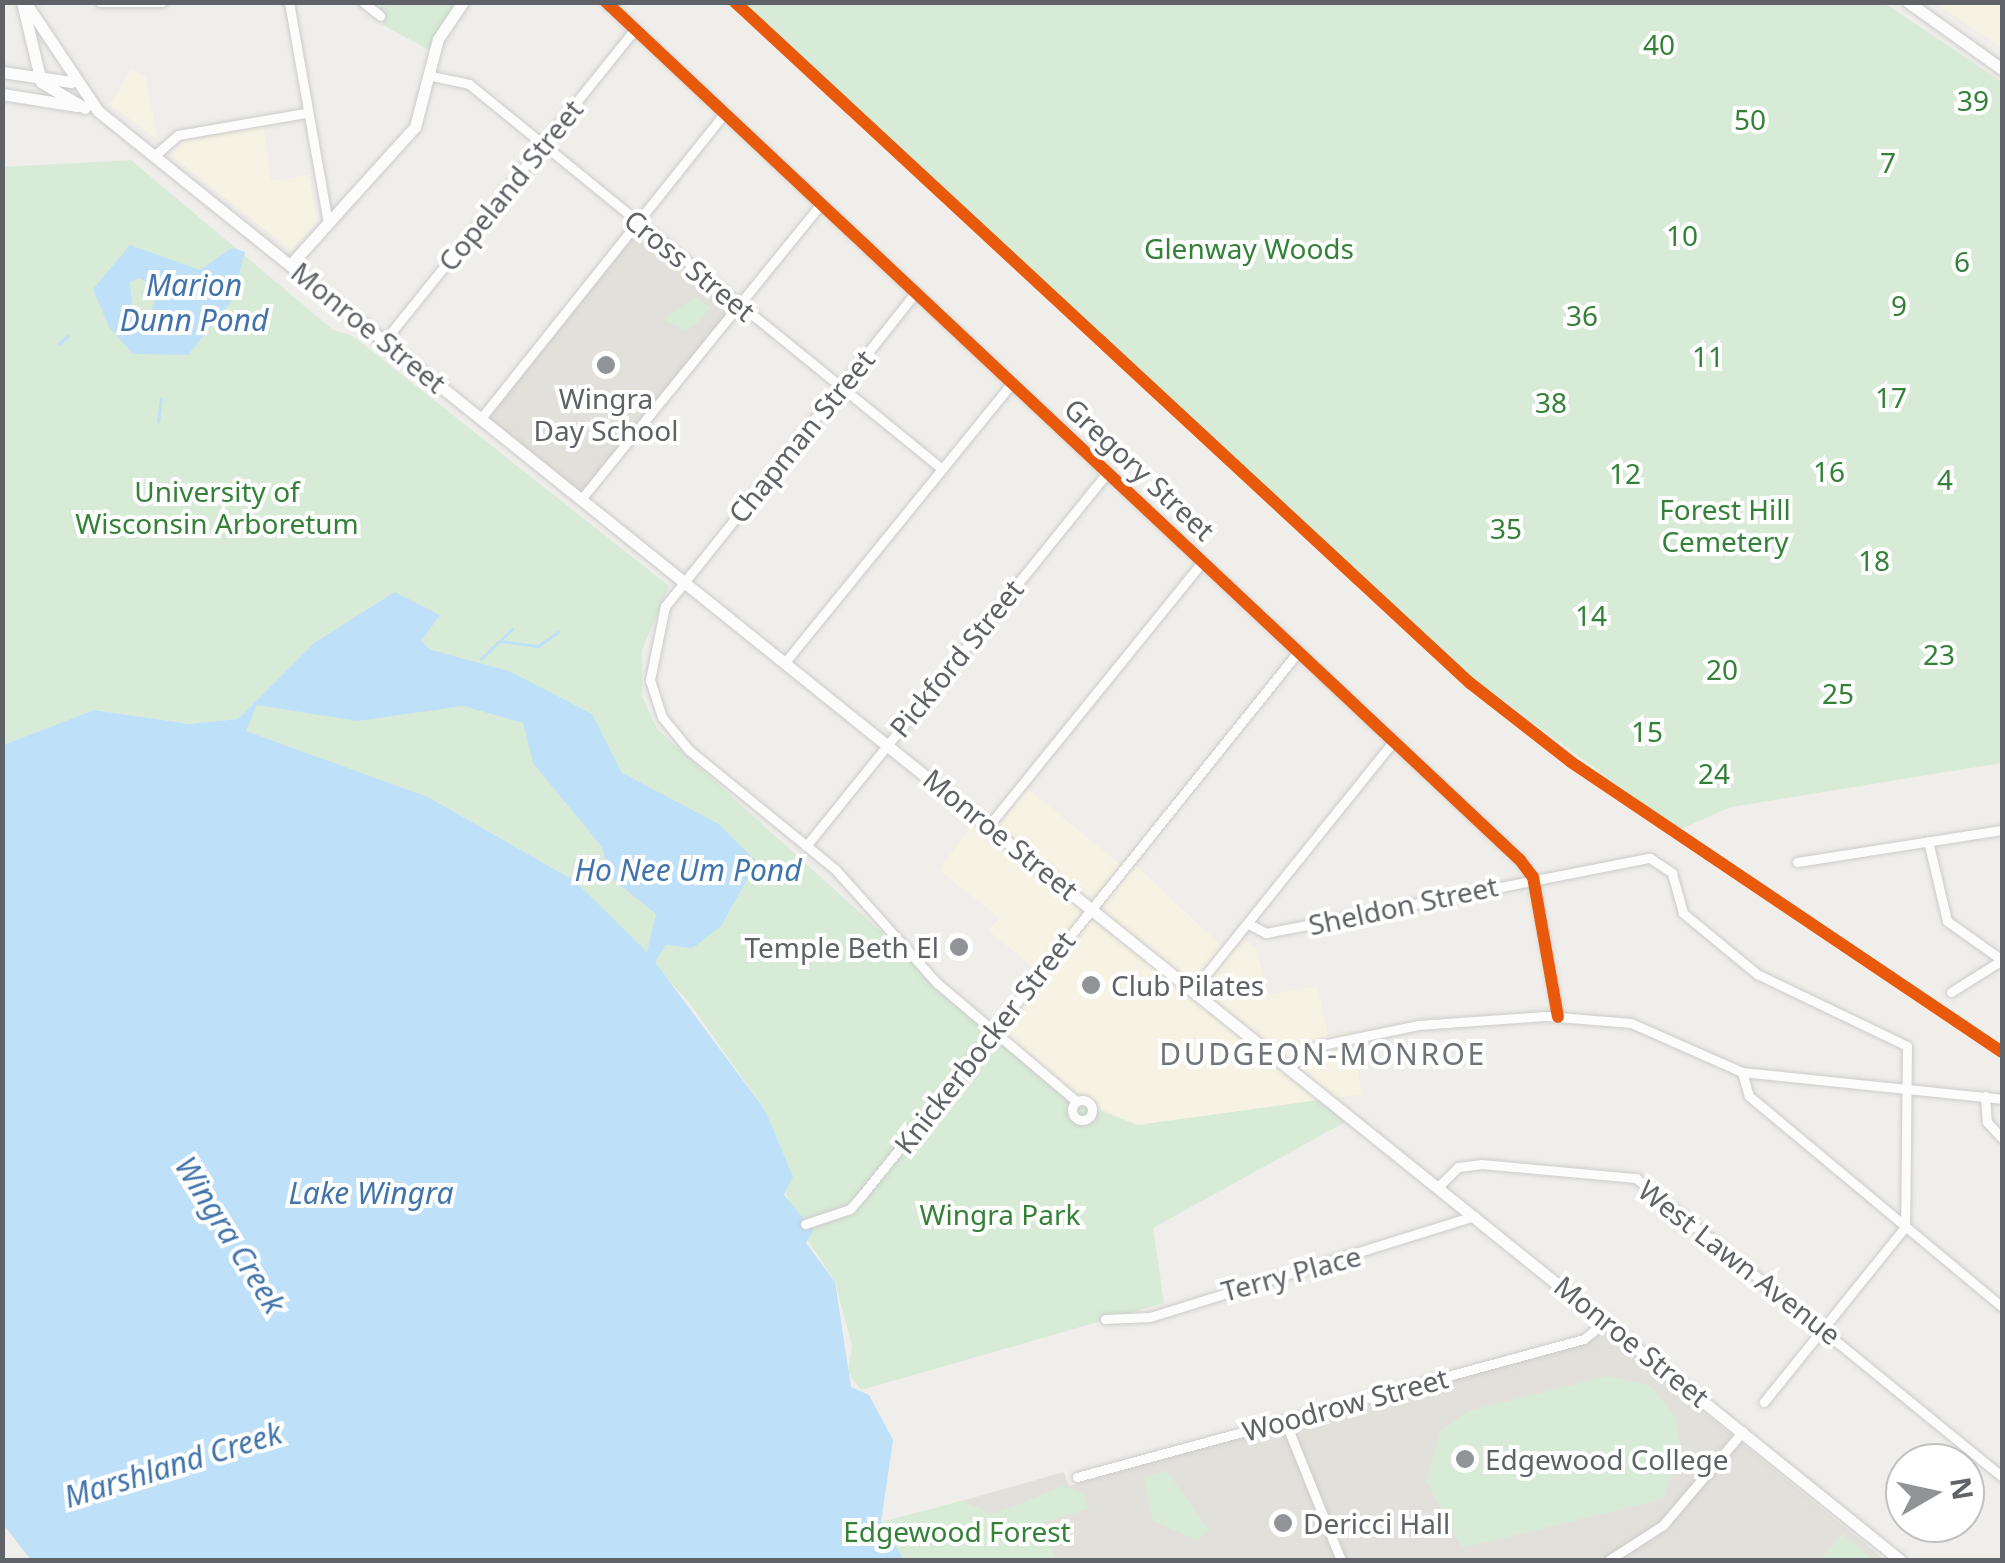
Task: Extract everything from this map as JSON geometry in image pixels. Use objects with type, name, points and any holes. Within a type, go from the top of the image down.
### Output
[{"type":"main road","points":[[23,2],[37,71]]},
{"type":"main road","name":"Monroe Street","points":[[23,2],[92,110]]},
{"type":"main road","points":[[290,264],[415,126],[432,76],[438,39],[464,2]]},
{"type":"main road","points":[[1908,2],[2002,68]]},
{"type":"main road","points":[[6,71],[26,55],[27,35]]},
{"type":"main road","points":[[6,71],[37,71],[75,84]]},
{"type":"main road","name":"Monroe Street","points":[[37,71],[155,155],[1292,1065],[1900,1560]]},
{"type":"main road","name":"Monroe Street","points":[[2,94],[92,110]]},
{"type":"street","points":[[101,3],[162,2]]},
{"type":"street","points":[[288,2],[328,224]]},
{"type":"street","points":[[363,2],[380,16]]},
{"type":"street","name":"Gregory Street","points":[[606,2],[1394,742],[1533,878]]},
{"type":"street","name":"Copeland Street","points":[[385,340],[635,28]]},
{"type":"street","name":"Cross Street","points":[[432,76],[469,84],[942,469]]},
{"type":"street","points":[[155,155],[178,135],[305,113]]},
{"type":"street","points":[[482,417],[724,114]]},
{"type":"street","points":[[582,498],[821,204]]},
{"type":"street","name":"Chapman Street","points":[[916,292],[685,580],[653,642],[650,680],[662,717],[806,846],[995,1030],[1076,1101]]},
{"type":"street","points":[[786,661],[1012,382]]},
{"type":"street","name":"Pickford Street","points":[[806,846],[1108,472]]},
{"type":"street","points":[[990,824],[1202,562]]},
{"type":"street","name":"Knickerbocker Street","points":[[805,1224],[850,1209],[1298,652]]},
{"type":"street","points":[[1195,988],[1394,742]]},
{"type":"street","points":[[1798,862],[2002,830]]},
{"type":"street","points":[[1928,841],[1946,921],[2002,960],[1951,992]]},
{"type":"street","name":"Sheldon Street","points":[[1249,924],[1266,932],[1643,857],[1672,872],[1683,913],[1757,974],[1906,1044],[1911,1084]]},
{"type":"street","points":[[1533,878],[1558,1017]]},
{"type":"street","points":[[1292,1065],[1317,1046],[1418,1025],[1558,1017],[1648,1028],[1742,1072],[1911,1084],[2002,1099]]},
{"type":"street","points":[[1742,1072],[1745,1092],[2002,1307]]},
{"type":"street","points":[[1764,1402],[1906,1228],[1911,1084]]},
{"type":"street","points":[[1986,1096],[1986,1122],[2002,1138]]},
{"type":"street","name":"West Lawn Avenue","points":[[1440,1185],[1466,1165],[1626,1174],[1826,1329],[2002,1476]]},
{"type":"street","name":"Terry Place","points":[[1105,1319],[1150,1317],[1477,1214]]},
{"type":"street","name":"Woodrow Street","points":[[1077,1477],[1584,1340],[1606,1320]]},
{"type":"street","points":[[1285,1420],[1342,1560]]},
{"type":"street","points":[[1609,1560],[1663,1525],[1743,1432]]},
{"type":"shaded area","points":[[1936,3],[2002,3],[2002,49],[1987,38]]},
{"type":"shaded area","points":[[132,69],[146,78],[157,139],[110,104]]},
{"type":"shaded area","points":[[263,126],[271,181],[309,175],[317,221],[291,250],[172,156],[183,141]]},
{"type":"shaded area","name":"Wingra Day School","points":[[636,222],[739,305],[583,498],[480,415]]},
{"type":"shaded area","points":[[1023,785],[1123,867],[1130,860],[1226,950],[1239,936],[1256,948],[1268,995],[1317,986],[1328,1036],[1350,1032],[1362,1094],[1138,1125],[1078,1098],[995,1030],[1039,972],[989,931],[999,918],[939,870],[979,816],[989,824]]},
{"type":"shaded area","name":"Edgewood College","points":[[1606,1333],[1885,1560],[904,1560],[947,1505],[1064,1472],[1069,1486]]},
{"type":"green space","points":[[380,2],[454,3],[429,50],[383,25]]},
{"type":"green space","name":"Forest Hill Cemetery","points":[[740,3],[1884,3],[2002,82],[2002,763],[1731,807],[1678,830],[1445,657]]},
{"type":"green space","name":"University of Wisconsin Arboretum","points":[[131,160],[333,330],[353,336],[669,586],[642,650],[642,696],[657,729],[1064,1097],[1138,1125],[1319,1100],[1347,1121],[1153,1228],[1164,1303],[861,1390],[848,1372],[852,1346],[835,1282],[792,1215],[765,1110],[689,1002],[575,881],[428,797],[245,731],[239,719],[190,724],[94,710],[3,745],[3,167]]},
{"type":"green space","points":[[696,297],[710,308],[697,324],[685,330],[664,320]]},
{"type":"green space","points":[[1608,1376],[1650,1386],[1677,1419],[1680,1452],[1663,1499],[1462,1548],[1426,1481],[1441,1430],[1468,1411]]},
{"type":"green space","points":[[1167,1471],[1209,1530],[1197,1540],[1153,1521],[1143,1477]]},
{"type":"green space","name":"Edgewood Forest","points":[[1063,1486],[1083,1494],[1089,1509],[1040,1523],[1057,1560],[904,1560],[881,1522],[961,1501],[994,1514]]},
{"type":"green space","points":[[1842,1534],[1873,1560],[1820,1560]]},
{"type":"water","name":"Marion Dunn Pond","points":[[130,245],[200,270],[232,248],[245,252],[231,302],[188,355],[133,354],[109,327],[93,289]],"holes":[[[139,278],[159,289],[150,313],[132,305],[130,282]]]},
{"type":"water","name":"Lake Wingra","points":[[395,592],[440,615],[421,641],[431,650],[509,671],[592,714],[622,773],[719,824],[757,862],[721,926],[693,948],[666,945],[655,962],[765,1110],[793,1177],[784,1195],[813,1230],[806,1243],[835,1282],[851,1387],[869,1395],[893,1440],[881,1522],[904,1560],[31,1560],[3,1524],[3,745],[94,710],[190,724],[238,719],[314,643]],"holes":[[[257,705],[357,721],[463,706],[523,723],[533,763],[602,847],[610,877],[656,914],[647,952],[575,881],[428,797],[246,731]]]},
{"type":"waterway","points":[[59,344],[68,336]]},
{"type":"waterway","points":[[158,422],[161,399]]},
{"type":"waterway","points":[[481,659],[512,629]]},
{"type":"waterway","points":[[501,641],[538,646],[558,632]]},
{"type":"cycle path","points":[[606,2],[1520,860],[1533,877],[1558,1017]]},
{"type":"cycle path","points":[[735,2],[1470,683],[1571,762],[2002,1052]]},
{"type":"place","name":"Wingra Day School","points":[[606,365]]},
{"type":"place","name":"Temple Beth El","points":[[959,947]]},
{"type":"place","name":"Club Pilates","points":[[1091,985]]},
{"type":"place","name":"Edgewood College","points":[[1465,1459]]},
{"type":"place","name":"Dericci Hall","points":[[1283,1523]]},
{"type":"district","name":"DUDGEON-MONROE","points":[[1323,1054]]},
{"type":"park label","name":"40","points":[[1659,44]]},
{"type":"park label","name":"39","points":[[1973,100]]},
{"type":"park label","name":"50","points":[[1750,119]]},
{"type":"park label","name":"7","points":[[1888,162]]},
{"type":"park label","name":"10","points":[[1682,235]]},
{"type":"park label","name":"Glenway Woods","points":[[1249,248]]},
{"type":"park label","name":"6","points":[[1962,261]]},
{"type":"park label","name":"9","points":[[1899,305]]},
{"type":"park label","name":"36","points":[[1582,315]]},
{"type":"park label","name":"11","points":[[1708,356]]},
{"type":"park label","name":"17","points":[[1891,397]]},
{"type":"park label","name":"38","points":[[1551,402]]},
{"type":"park label","name":"16","points":[[1829,471]]},
{"type":"park label","name":"12","points":[[1625,473]]},
{"type":"park label","name":"4","points":[[1945,479]]},
{"type":"park label","name":"35","points":[[1506,528]]},
{"type":"park label","name":"18","points":[[1874,560]]},
{"type":"park label","name":"14","points":[[1591,615]]},
{"type":"park label","name":"23","points":[[1939,654]]},
{"type":"park label","name":"20","points":[[1722,669]]},
{"type":"park label","name":"25","points":[[1838,693]]},
{"type":"park label","name":"15","points":[[1647,731]]},
{"type":"park label","name":"24","points":[[1714,773]]},
{"type":"park label","name":"Wingra Park","points":[[1000,1214]]},
{"type":"water label","name":"Ho Nee Um Pond","points":[[688,870]]},
{"type":"water label","name":"Wingra Creek","points":[[230,1235]]},
{"type":"water label","name":"Marshland Creek","points":[[173,1465]]}]
